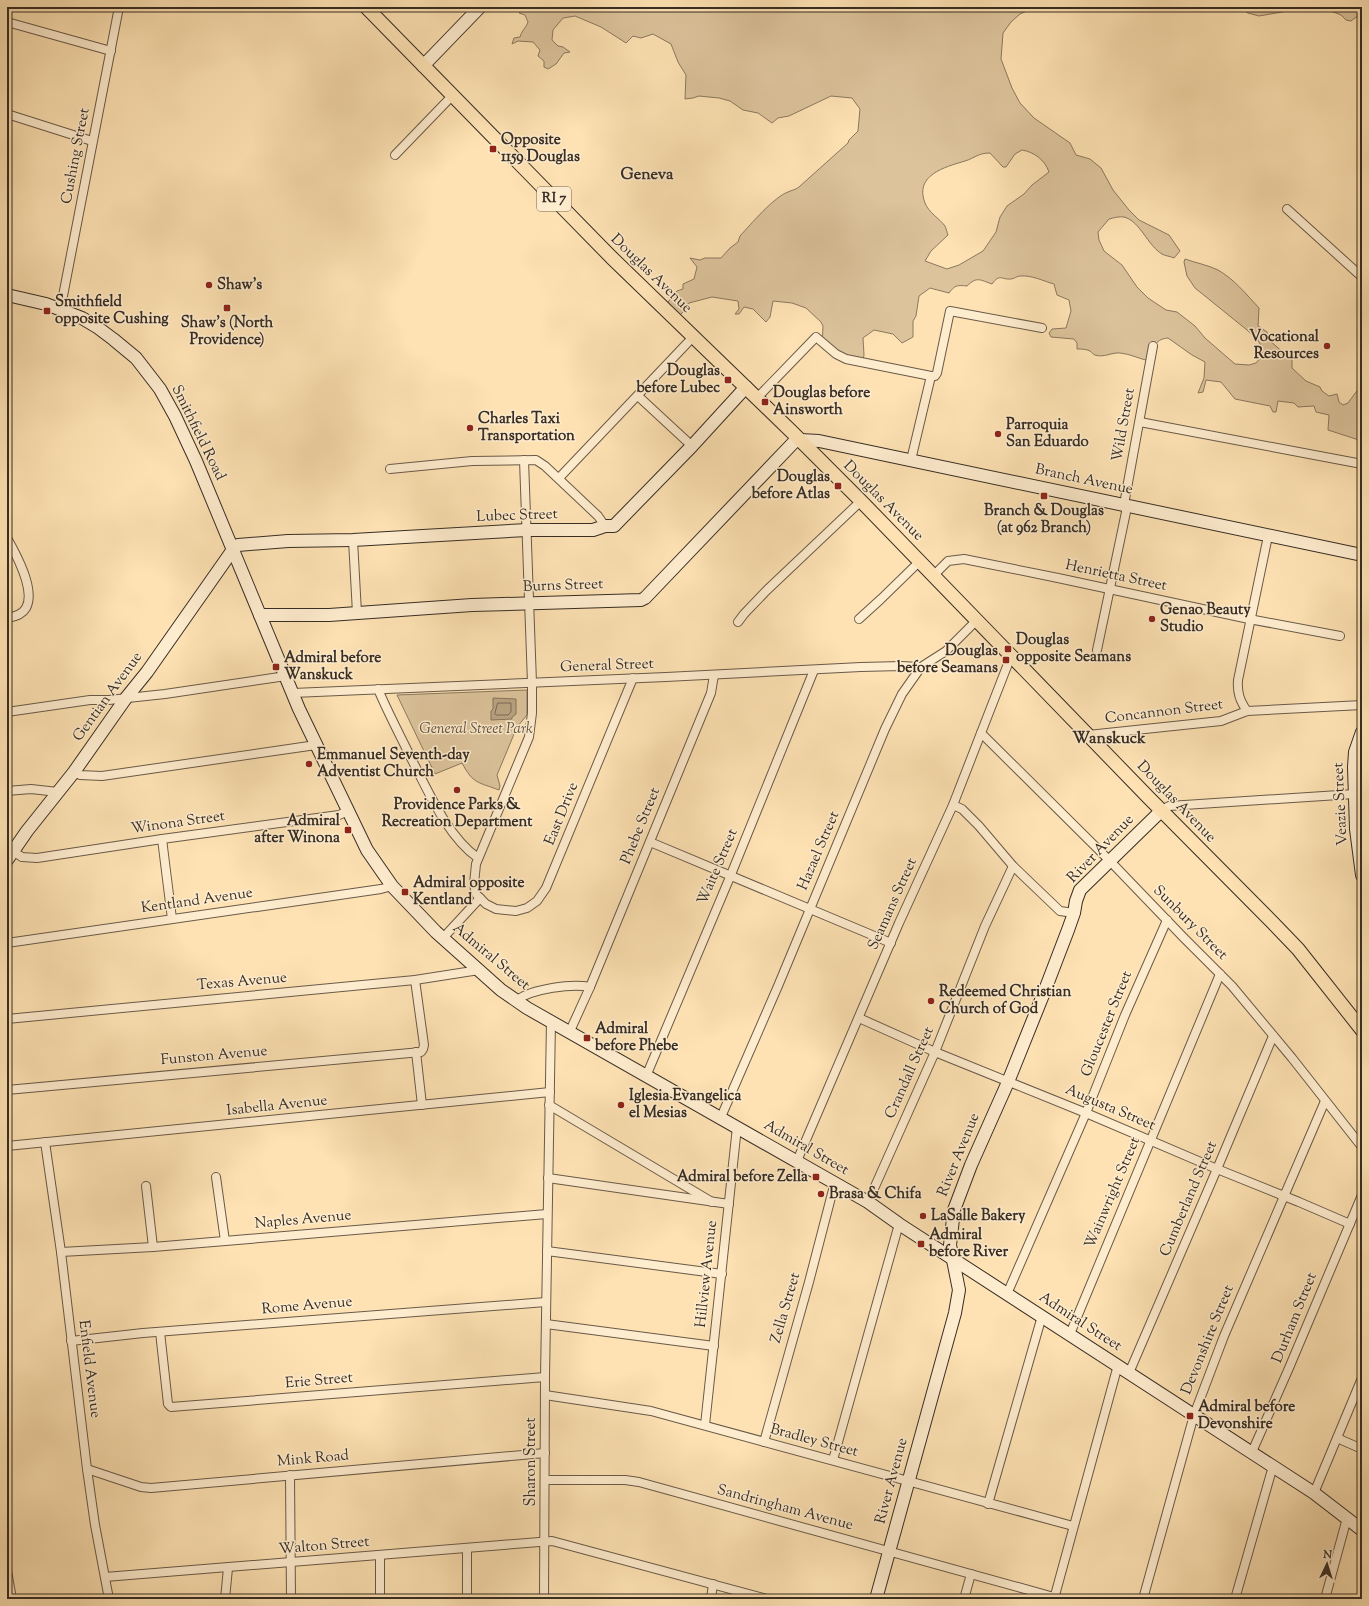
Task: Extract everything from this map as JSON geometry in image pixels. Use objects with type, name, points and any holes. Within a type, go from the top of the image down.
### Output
[{"type":"main road","name":"Douglas Avenue","points":[[366,7],[611,257],[800,440],[934,575],[976,621],[1298,949],[1362,1030]]},
{"type":"street","name":"Cushing Street","points":[[59,309],[62,301],[77,227],[92,142],[119,7]]},
{"type":"street","points":[[423,66],[480,7]]},
{"type":"street","points":[[7,22],[111,51]]},
{"type":"street","points":[[395,155],[452,96]]},
{"type":"street","points":[[7,114],[92,142]]},
{"type":"street","points":[[1287,209],[1362,277]]},
{"type":"street","name":"Smithfield Road","points":[[7,294],[46,304],[82,318],[113,338],[136,358],[160,389],[176,416],[196,461],[232,551]]},
{"type":"street","points":[[757,398],[816,337],[836,354],[846,359],[935,376],[937,373],[950,311],[1042,328]]},
{"type":"street","points":[[559,478],[693,337]]},
{"type":"street","name":"Wild Street","points":[[1097,650],[1126,512],[1153,346]]},
{"type":"street","points":[[911,460],[931,376]]},
{"type":"street","name":"Lubec Street","points":[[232,551],[238,545],[246,544],[313,540],[320,542],[527,530],[593,530],[605,526],[614,526],[746,388]]},
{"type":"street","points":[[638,396],[692,446]]},
{"type":"street","points":[[1140,422],[1362,464]]},
{"type":"street","name":"Branch Avenue","points":[[800,440],[819,441],[1362,555]]},
{"type":"street","name":"Burns Street","points":[[260,615],[357,613],[472,605],[641,600],[646,598],[794,442],[800,440]]},
{"type":"street","points":[[443,938],[480,898],[476,894],[474,884],[478,858],[529,737],[532,713],[532,683],[524,460]]},
{"type":"street","points":[[390,469],[472,461],[536,460],[559,478],[598,516],[605,526]]},
{"type":"street","points":[[738,622],[767,590],[860,501]]},
{"type":"street","points":[[1248,711],[1239,699],[1237,691],[1238,680],[1249,619],[1268,536]]},
{"type":"street","points":[[7,538],[24,570],[28,596],[26,608],[16,616],[7,618]]},
{"type":"street","points":[[353,540],[357,613]]},
{"type":"street","name":"Admiral Street","points":[[232,551],[316,745],[366,850],[392,886],[443,938],[501,990],[551,1021],[647,1074],[868,1202],[953,1259],[1314,1493],[1362,1530]]},
{"type":"street","name":"Gentian Avenue","points":[[10,856],[27,831],[74,772],[126,698],[147,672],[232,551]]},
{"type":"street","name":"Henrietta Street","points":[[934,575],[948,562],[964,559],[1249,619],[1340,636]]},
{"type":"street","points":[[859,618],[920,561]]},
{"type":"street","name":"Hazael Street","points":[[721,1117],[885,729],[902,694],[921,667],[946,651],[976,621]]},
{"type":"street","name":"Seamans Street","points":[[797,1162],[891,943],[953,805],[1011,656]]},
{"type":"street","name":"General Street","points":[[293,693],[901,666],[921,667]]},
{"type":"street","name":"Waite Street","points":[[647,1074],[814,670]]},
{"type":"street","name":"Phebe Street","points":[[570,1031],[590,987],[711,693],[714,675]]},
{"type":"street","points":[[7,712],[90,700],[110,700],[188,691],[286,676]]},
{"type":"street","name":"East Drive","points":[[480,898],[491,907],[511,911],[527,908],[539,898],[551,878],[632,678]]},
{"type":"street","points":[[378,689],[428,792],[451,829],[468,850],[478,858]]},
{"type":"street","name":"Concannon Street","points":[[1088,735],[1221,721],[1248,711],[1362,705]]},
{"type":"street","name":"Veazie Street","points":[[1362,732],[1355,752],[1358,769],[1354,794],[1356,829],[1362,875]]},
{"type":"street","name":"Sunbury Street","points":[[981,733],[1109,860],[1232,986],[1292,1058],[1362,1147]]},
{"type":"street","points":[[74,772],[80,775],[102,776],[316,745]]},
{"type":"street","points":[[7,791],[31,789],[58,792]]},
{"type":"street","points":[[1162,810],[1169,806],[1354,794]]},
{"type":"street","points":[[953,805],[962,810],[1013,866],[1060,911],[1074,913]]},
{"type":"street","name":"River Avenue","points":[[876,1599],[955,1313],[959,1290],[950,1245],[954,1210],[970,1165],[1008,1082],[1074,913],[1080,890],[1109,860],[1162,810]]},
{"type":"street","name":"Winona Street","points":[[10,856],[36,858],[340,814],[348,811]]},
{"type":"street","points":[[162,839],[172,919]]},
{"type":"street","points":[[650,842],[809,910],[891,943]]},
{"type":"street","name":"Crandall Street","points":[[868,1202],[935,1052],[985,926],[1013,866]]},
{"type":"street","name":"Kentland Avenue","points":[[7,943],[381,889],[392,886]]},
{"type":"street","name":"Gloucester Street","points":[[1007,1294],[1086,1113],[1125,1015],[1166,920]]},
{"type":"street","name":"Texas Avenue","points":[[7,1019],[415,980],[479,970]]},
{"type":"street","name":"Wainwright Street","points":[[1070,1334],[1138,1174],[1150,1140],[1220,974]]},
{"type":"street","points":[[415,980],[422,1105]]},
{"type":"street","points":[[517,1000],[533,992],[575,985],[590,987]]},
{"type":"street","name":"Augusta Street","points":[[860,1018],[935,1052],[1086,1113],[1350,1224]]},
{"type":"street","points":[[546,1302],[551,1021]]},
{"type":"street","name":"Cumberland Street","points":[[1129,1373],[1273,1036]]},
{"type":"street","name":"Funston Avenue","points":[[7,1090],[420,1051]]},
{"type":"street","name":"Isabella Avenue","points":[[7,1146],[550,1092]]},
{"type":"street","name":"Devonshire Street","points":[[1143,1599],[1194,1415],[1227,1328],[1325,1101]]},
{"type":"street","points":[[549,1105],[712,1202]]},
{"type":"street","name":"Hillview Avenue","points":[[704,1425],[722,1274],[737,1127]]},
{"type":"street","name":"Enfield Avenue","points":[[45,1142],[61,1252],[87,1469],[109,1599]]},
{"type":"street","points":[[216,1177],[226,1240]]},
{"type":"street","points":[[548,1178],[729,1204]]},
{"type":"street","name":"Zella Street","points":[[764,1442],[809,1282],[835,1182]]},
{"type":"street","points":[[146,1186],[153,1247]]},
{"type":"street","name":"Durham Street","points":[[1252,1452],[1290,1368],[1362,1195]]},
{"type":"street","name":"Naples Avenue","points":[[61,1252],[153,1247],[547,1214]]},
{"type":"street","points":[[833,1460],[900,1224]]},
{"type":"street","points":[[547,1251],[722,1274]]},
{"type":"street","name":"Sharon Street","points":[[544,1599],[546,1302]]},
{"type":"street","name":"Rome Avenue","points":[[71,1341],[160,1332],[546,1302]]},
{"type":"street","points":[[988,1504],[1042,1316]]},
{"type":"street","points":[[546,1324],[714,1346]]},
{"type":"street","name":"Erie Street","points":[[160,1332],[168,1404],[171,1407],[545,1377]]},
{"type":"street","points":[[1056,1598],[1073,1526],[1118,1365]]},
{"type":"street","points":[[1314,1493],[1362,1378]]},
{"type":"street","name":"Bradley Street","points":[[545,1395],[651,1411],[1073,1526]]},
{"type":"street","points":[[1337,1438],[1362,1448]]},
{"type":"street","name":"Mink Road","points":[[87,1469],[141,1487],[151,1488],[545,1453]]},
{"type":"street","points":[[1235,1599],[1273,1466]]},
{"type":"street","points":[[290,1475],[291,1599]]},
{"type":"street","name":"Sandringham Avenue","points":[[545,1480],[625,1480],[639,1482],[890,1550],[1056,1598]]},
{"type":"street","points":[[1325,1599],[1348,1518]]},
{"type":"street","name":"Walton Street","points":[[105,1577],[552,1541],[767,1599]]},
{"type":"street","points":[[467,1548],[467,1599]]},
{"type":"street","points":[[380,1556],[380,1599]]},
{"type":"street","points":[[225,1599],[228,1568]]},
{"type":"street","points":[[7,1571],[12,1599]]},
{"type":"street","points":[[964,1599],[971,1574]]},
{"type":"street","points":[[710,1599],[713,1584]]},
{"type":"green space","points":[[525,7],[1036,7],[1020,14],[1011,22],[1003,33],[1001,59],[1012,88],[1020,103],[1034,118],[1070,143],[1076,155],[1090,159],[1101,168],[1113,190],[1129,210],[1139,220],[1169,235],[1180,251],[1174,258],[1162,254],[1152,245],[1135,223],[1130,219],[1121,217],[1109,219],[1098,232],[1099,240],[1104,251],[1122,265],[1137,287],[1148,298],[1166,310],[1177,312],[1195,326],[1205,338],[1235,364],[1249,365],[1256,363],[1262,356],[1262,347],[1257,339],[1195,288],[1187,276],[1184,262],[1185,259],[1218,270],[1224,274],[1240,287],[1259,308],[1258,326],[1267,332],[1269,340],[1292,360],[1292,368],[1306,381],[1320,387],[1322,391],[1329,396],[1337,394],[1339,402],[1343,405],[1348,403],[1362,384],[1362,441],[1328,430],[1329,415],[1316,412],[1314,406],[1298,407],[1294,403],[1278,401],[1276,412],[1273,412],[1270,406],[1235,399],[1221,382],[1206,380],[1203,392],[1198,393],[1204,378],[1205,362],[1192,355],[1168,338],[1160,340],[1154,346],[1150,361],[1120,353],[1098,356],[1088,350],[1077,349],[1077,343],[1074,339],[1051,337],[1049,333],[1052,329],[1066,328],[1071,311],[1069,300],[1057,295],[1054,284],[1029,276],[1019,276],[1013,279],[999,278],[992,284],[981,280],[976,280],[967,286],[956,286],[949,293],[930,288],[919,296],[916,316],[913,321],[913,337],[902,343],[893,334],[874,330],[863,338],[864,355],[862,366],[844,362],[822,348],[823,326],[821,322],[806,308],[792,303],[773,301],[770,317],[766,322],[753,309],[744,307],[739,314],[735,314],[739,309],[738,301],[712,297],[689,303],[675,320],[663,308],[677,291],[683,289],[683,284],[694,279],[697,267],[690,258],[700,260],[705,258],[721,258],[738,242],[740,236],[756,218],[776,199],[799,187],[848,143],[858,131],[860,109],[852,98],[831,96],[789,116],[778,118],[772,123],[758,113],[743,110],[730,101],[719,98],[699,96],[685,99],[686,75],[678,62],[671,44],[653,34],[641,38],[633,36],[626,43],[601,27],[575,16],[563,18],[553,30],[552,40],[558,46],[563,47],[570,52],[564,53],[556,64],[548,69],[544,67],[544,61],[538,56],[540,50],[533,42],[518,41],[512,44],[514,38],[520,37],[528,22],[525,15],[519,13]],"holes":[[[1022,150],[1042,160],[1049,172],[1032,185],[1024,194],[1007,206],[1000,217],[996,232],[983,251],[959,265],[947,269],[925,261],[931,251],[948,235],[945,226],[929,210],[925,203],[923,193],[924,185],[928,179],[933,174],[949,166],[986,153],[990,153],[1003,167],[1006,167],[1015,154]]]},
{"type":"green space","points":[[1238,7],[1321,7],[1305,8],[1259,16],[1248,13]]},
{"type":"green space","points":[[1321,7],[1362,7],[1362,16],[1359,15],[1351,21],[1346,20],[1341,15]]},
{"type":"green space","name":"General Street Park","points":[[527,690],[527,715],[517,727],[497,775],[500,786],[499,790],[473,779],[462,763],[435,774],[397,695]]},
{"type":"water","points":[[493,698],[516,699],[516,714],[512,717],[512,719],[491,720]]},
{"type":"place","name":"Opposite 1159 Douglas","points":[[493,149]]},
{"type":"place","name":"Shaw's","points":[[209,285]]},
{"type":"place","name":"Shaw's (North Providence)","points":[[227,308]]},
{"type":"place","name":"Smithfield opposite Cushing","points":[[47,311]]},
{"type":"place","name":"Vocational Resources","points":[[1327,346]]},
{"type":"place","name":"Douglas before Lubec","points":[[728,380]]},
{"type":"place","name":"Douglas before Ainsworth","points":[[765,402]]},
{"type":"place","name":"Charles Taxi Transportation","points":[[470,428]]},
{"type":"place","name":"Parroquia San Eduardo","points":[[998,434]]},
{"type":"place","name":"Douglas before Atlas","points":[[838,486]]},
{"type":"place","name":"Branch & Douglas (at 962 Branch)","points":[[1044,496]]},
{"type":"place","name":"Genao Beauty Studio","points":[[1152,619]]},
{"type":"place","name":"Douglas opposite Seamans","points":[[1008,649]]},
{"type":"place","name":"Douglas before Seamans","points":[[1006,660]]},
{"type":"place","name":"Admiral before Wanskuck","points":[[276,667]]},
{"type":"place","name":"Emmanuel Seventh-day Adventist Church","points":[[309,764]]},
{"type":"place","name":"Providence Parks & Recreation Department","points":[[457,790]]},
{"type":"place","name":"Admiral after Winona","points":[[348,830]]},
{"type":"place","name":"Admiral opposite Kentland","points":[[405,892]]},
{"type":"place","name":"Redeemed Christian Church of God","points":[[931,1001]]},
{"type":"place","name":"Admiral before Phebe","points":[[587,1038]]},
{"type":"place","name":"Iglesia Evangelica el Mesias","points":[[621,1105]]},
{"type":"place","name":"Admiral before Zella","points":[[816,1177]]},
{"type":"place","name":"Brasa & Chifa","points":[[821,1194]]},
{"type":"place","name":"LaSalle Bakery","points":[[923,1216]]},
{"type":"place","name":"Admiral before River","points":[[921,1244]]},
{"type":"place","name":"Admiral before Devonshire","points":[[1190,1416]]},
{"type":"district","name":"Geneva","points":[[647,175]]},
{"type":"district","name":"Wanskuck","points":[[1109,739]]}]
